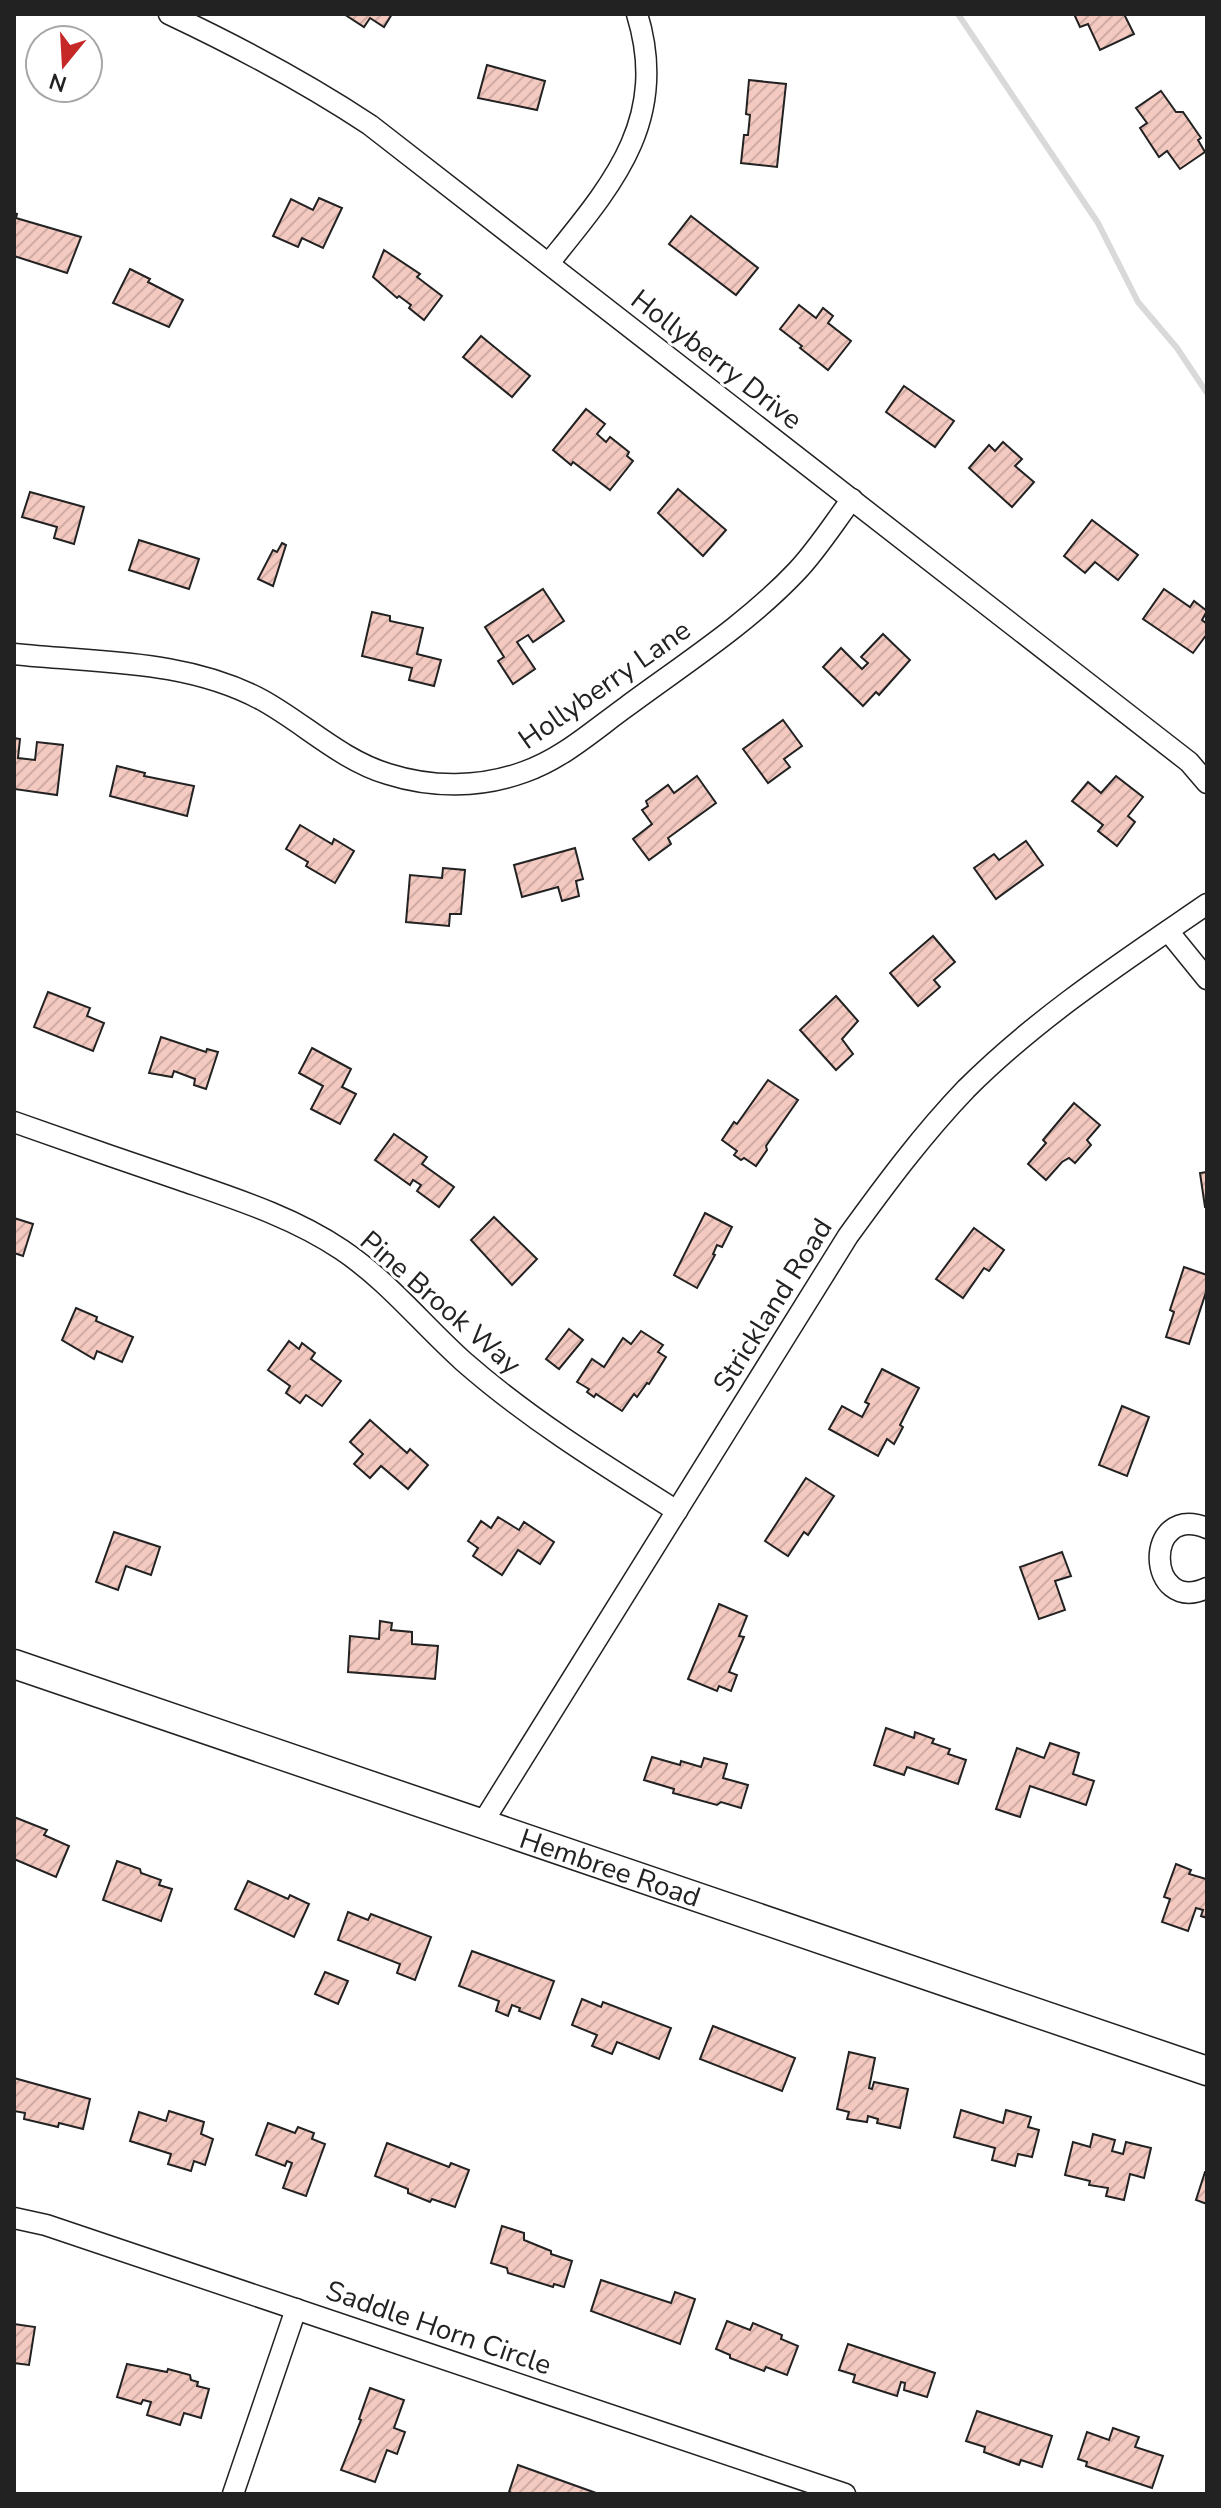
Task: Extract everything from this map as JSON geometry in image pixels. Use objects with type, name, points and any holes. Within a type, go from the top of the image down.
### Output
[{"type":"street","name":"Hollyberry Drive","points":[[169,14],[249,52],[370,125],[1189,762],[1207,783]]},
{"type":"street","points":[[549,263],[609,188],[631,148],[646,90],[646,59],[637,14]]},
{"type":"street","name":"Hollyberry Lane","points":[[16,651],[141,664],[193,673],[262,700],[351,757],[386,774],[437,785],[490,782],[527,772],[561,754],[746,618],[798,570],[852,499]]},
{"type":"street","name":"Strickland Road","points":[[483,1822],[848,1236],[915,1146],[967,1089],[1024,1036],[1075,996],[1207,904]]},
{"type":"street","points":[[1168,931],[1207,979]]},
{"type":"street","name":"Pine Brook Way","points":[[14,1122],[253,1205],[308,1230],[376,1275],[462,1359],[525,1412],[577,1449],[677,1511]]},
{"type":"street","points":[[1206,1525],[1184,1526],[1174,1530],[1166,1536],[1158,1555],[1159,1566],[1169,1584],[1191,1592],[1207,1588]]},
{"type":"street","name":"Hembree Road","points":[[14,1664],[1207,2071]]},
{"type":"street","name":"Saddle Horn Circle","points":[[14,2218],[46,2225],[845,2494]]},
{"type":"street","points":[[233,2494],[296,2309]]},
{"type":"building","points":[[344,14],[392,14],[384,27],[370,18],[364,27]]},
{"type":"building","points":[[1074,14],[1124,14],[1134,34],[1100,50],[1088,24],[1080,27]]},
{"type":"building","points":[[487,65],[545,81],[537,110],[478,98]]},
{"type":"building","points":[[749,80],[786,84],[777,167],[741,163],[750,115],[746,114]]},
{"type":"building","points":[[1161,91],[1176,112],[1183,112],[1201,138],[1198,140],[1205,152],[1180,169],[1167,151],[1159,157],[1140,128],[1147,123],[1136,108]]},
{"type":"building","points":[[319,198],[342,208],[323,248],[302,238],[298,247],[273,236],[291,199],[313,210]]},
{"type":"building","points":[[14,213],[17,214],[16,218],[81,237],[67,273],[14,256]]},
{"type":"building","points":[[691,216],[758,268],[736,295],[669,244]]},
{"type":"building","points":[[384,250],[420,274],[417,277],[442,296],[424,320],[409,308],[411,305],[399,296],[397,298],[373,277]]},
{"type":"building","points":[[130,269],[183,300],[169,327],[113,303]]},
{"type":"building","points":[[799,305],[816,318],[823,308],[833,316],[828,323],[851,341],[828,370],[780,329]]},
{"type":"building","points":[[481,336],[530,376],[512,397],[463,357]]},
{"type":"building","points":[[904,386],[954,421],[935,447],[886,412]]},
{"type":"building","points":[[586,409],[605,424],[597,434],[606,442],[610,437],[629,452],[627,456],[633,461],[610,490],[553,450]]},
{"type":"building","points":[[1003,442],[1022,459],[1015,466],[1034,482],[1012,507],[969,468],[989,445],[995,451]]},
{"type":"building","points":[[678,489],[726,530],[703,556],[658,513]]},
{"type":"building","points":[[30,492],[84,507],[74,544],[54,538],[57,527],[22,517]]},
{"type":"building","points":[[1092,520],[1138,555],[1118,580],[1095,562],[1085,573],[1064,556]]},
{"type":"building","points":[[139,540],[199,559],[189,589],[129,570]]},
{"type":"building","points":[[282,543],[286,545],[273,586],[258,579],[273,550],[277,552]]},
{"type":"building","points":[[543,589],[564,621],[533,642],[528,635],[517,642],[535,669],[513,684],[498,661],[504,657],[485,627]]},
{"type":"building","points":[[1164,589],[1190,607],[1194,601],[1207,611],[1202,620],[1207,624],[1207,634],[1193,653],[1143,619]]},
{"type":"building","points":[[372,612],[390,616],[390,621],[423,628],[417,654],[441,660],[434,686],[409,680],[412,668],[362,656]]},
{"type":"building","points":[[883,634],[910,660],[879,695],[876,692],[863,706],[823,667],[841,648],[862,669],[868,663],[861,657]]},
{"type":"building","points":[[783,720],[802,746],[784,759],[790,767],[768,783],[743,749]]},
{"type":"building","points":[[14,738],[20,739],[18,758],[35,760],[37,742],[63,745],[57,795],[14,789]]},
{"type":"building","points":[[117,766],[145,773],[144,776],[194,786],[187,816],[110,796]]},
{"type":"building","points":[[697,776],[716,803],[668,838],[671,844],[649,860],[633,839],[652,824],[642,810],[648,806],[646,801],[668,785],[674,793]]},
{"type":"building","points":[[1116,776],[1143,797],[1128,816],[1135,822],[1117,846],[1098,831],[1103,825],[1072,801],[1088,782],[1101,793]]},
{"type":"building","points":[[300,825],[332,844],[334,839],[354,851],[335,883],[306,866],[308,862],[286,849]]},
{"type":"building","points":[[1026,841],[1043,865],[996,899],[974,868],[994,854],[999,860]]},
{"type":"building","points":[[575,848],[583,879],[576,881],[579,896],[562,901],[558,887],[522,897],[514,865]]},
{"type":"building","points":[[443,868],[465,870],[461,914],[450,914],[449,926],[406,922],[410,875],[442,878]]},
{"type":"building","points":[[933,936],[955,962],[934,980],[940,987],[918,1006],[890,973]]},
{"type":"building","points":[[48,992],[90,1008],[87,1016],[104,1023],[93,1051],[34,1027]]},
{"type":"building","points":[[836,996],[858,1021],[842,1039],[853,1054],[836,1070],[800,1030]]},
{"type":"building","points":[[161,1037],[206,1052],[207,1049],[218,1052],[206,1089],[194,1085],[195,1079],[174,1071],[172,1077],[149,1073]]},
{"type":"building","points":[[312,1048],[351,1069],[342,1087],[356,1094],[340,1124],[311,1109],[323,1086],[299,1073]]},
{"type":"building","points":[[768,1080],[798,1100],[756,1166],[734,1155],[737,1151],[722,1140]]},
{"type":"building","points":[[1074,1103],[1100,1125],[1087,1140],[1091,1145],[1075,1163],[1069,1158],[1062,1162],[1046,1180],[1028,1164],[1046,1143],[1043,1140]]},
{"type":"building","points":[[394,1134],[427,1157],[422,1164],[454,1187],[439,1207],[417,1191],[421,1185],[413,1180],[410,1185],[375,1160]]},
{"type":"building","points":[[1207,1172],[1207,1207],[1205,1207],[1200,1173]]},
{"type":"building","points":[[705,1213],[732,1227],[722,1247],[717,1245],[715,1255],[697,1288],[674,1275]]},
{"type":"building","points":[[494,1217],[537,1259],[512,1285],[471,1240]]},
{"type":"building","points":[[14,1218],[33,1224],[23,1256],[14,1253]]},
{"type":"building","points":[[974,1228],[1004,1250],[989,1271],[984,1268],[963,1298],[936,1279]]},
{"type":"building","points":[[1184,1267],[1207,1275],[1207,1289],[1189,1344],[1166,1337],[1174,1312],[1170,1310]]},
{"type":"building","points":[[76,1308],[97,1317],[96,1321],[133,1337],[122,1362],[97,1351],[94,1359],[62,1340]]},
{"type":"building","points":[[569,1329],[583,1340],[559,1369],[546,1359]]},
{"type":"building","points":[[641,1331],[663,1345],[658,1352],[666,1357],[649,1384],[637,1397],[634,1394],[622,1411],[596,1394],[594,1397],[587,1392],[589,1389],[577,1382],[592,1359],[604,1367],[623,1338],[631,1344]]},
{"type":"building","points":[[289,1341],[299,1349],[302,1343],[315,1353],[311,1359],[341,1381],[322,1406],[306,1395],[300,1403],[286,1393],[290,1386],[268,1370]]},
{"type":"building","points":[[882,1369],[919,1388],[894,1444],[887,1439],[878,1456],[829,1429],[842,1406],[862,1417],[869,1404],[865,1402]]},
{"type":"building","points":[[1122,1406],[1149,1417],[1127,1476],[1099,1465]]},
{"type":"building","points":[[370,1420],[407,1453],[410,1449],[428,1465],[408,1489],[381,1466],[370,1478],[354,1464],[363,1454],[350,1442]]},
{"type":"building","points":[[806,1478],[834,1496],[808,1535],[804,1532],[788,1556],[765,1541]]},
{"type":"building","points":[[498,1517],[519,1530],[524,1522],[554,1542],[540,1564],[518,1550],[502,1575],[473,1556],[478,1548],[468,1541],[481,1521],[491,1528]]},
{"type":"building","points":[[114,1532],[160,1547],[151,1575],[126,1566],[118,1590],[96,1582]]},
{"type":"building","points":[[1062,1552],[1071,1576],[1055,1581],[1065,1610],[1039,1619],[1020,1567]]},
{"type":"building","points":[[719,1604],[747,1616],[739,1636],[744,1637],[729,1672],[737,1675],[731,1691],[719,1686],[717,1691],[688,1679]]},
{"type":"building","points":[[380,1621],[392,1623],[391,1630],[412,1632],[412,1644],[438,1646],[435,1679],[348,1672],[350,1636],[379,1639]]},
{"type":"building","points":[[886,1728],[914,1738],[915,1732],[934,1739],[932,1743],[950,1749],[948,1754],[966,1760],[958,1784],[907,1767],[904,1775],[874,1765]]},
{"type":"building","points":[[1050,1743],[1079,1753],[1073,1774],[1094,1781],[1086,1805],[1030,1786],[1020,1817],[996,1809],[1017,1748],[1044,1758]]},
{"type":"building","points":[[652,1757],[701,1767],[704,1758],[727,1764],[723,1778],[748,1785],[741,1808],[673,1793],[674,1789],[644,1780]]},
{"type":"building","points":[[14,1817],[47,1830],[44,1835],[69,1846],[56,1877],[14,1859]]},
{"type":"building","points":[[117,1861],[140,1869],[141,1873],[161,1880],[159,1885],[172,1889],[161,1921],[103,1900]]},
{"type":"building","points":[[1176,1864],[1191,1870],[1189,1874],[1207,1877],[1207,1918],[1201,1916],[1203,1910],[1196,1908],[1188,1931],[1162,1922],[1170,1899],[1164,1897]]},
{"type":"building","points":[[248,1881],[288,1899],[290,1895],[309,1904],[294,1937],[235,1909]]},
{"type":"building","points":[[348,1912],[368,1920],[371,1914],[431,1937],[415,1980],[397,1973],[400,1964],[338,1940]]},
{"type":"building","points":[[472,1951],[554,1981],[540,2019],[512,2005],[508,2016],[496,2011],[499,2001],[459,1986]]},
{"type":"building","points":[[325,1972],[348,1981],[338,2004],[315,1994]]},
{"type":"building","points":[[582,1999],[601,2007],[603,2002],[671,2028],[659,2059],[617,2042],[612,2054],[592,2046],[597,2035],[572,2025]]},
{"type":"building","points":[[713,2026],[795,2058],[782,2091],[700,2059]]},
{"type":"building","points":[[849,2052],[875,2058],[869,2088],[872,2089],[874,2082],[908,2089],[900,2128],[877,2123],[878,2119],[868,2116],[867,2122],[847,2119],[849,2112],[837,2109]]},
{"type":"building","points":[[14,2078],[90,2099],[83,2129],[24,2119],[25,2113],[14,2111]]},
{"type":"building","points":[[961,2110],[1003,2123],[1006,2110],[1031,2117],[1028,2127],[1039,2130],[1032,2157],[1018,2154],[1015,2166],[992,2160],[995,2148],[954,2137]]},
{"type":"building","points":[[169,2111],[204,2122],[201,2134],[213,2139],[205,2165],[194,2161],[191,2171],[168,2164],[171,2154],[130,2141],[139,2112],[166,2121]]},
{"type":"building","points":[[268,2123],[295,2133],[298,2127],[314,2133],[312,2139],[325,2144],[306,2196],[283,2188],[292,2163],[287,2161],[285,2166],[256,2155]]},
{"type":"building","points":[[1093,2134],[1115,2140],[1112,2151],[1123,2154],[1126,2142],[1151,2148],[1144,2178],[1130,2174],[1124,2200],[1106,2196],[1108,2188],[1089,2185],[1090,2181],[1065,2175],[1073,2142],[1090,2147]]},
{"type":"building","points":[[387,2143],[449,2167],[451,2163],[469,2170],[455,2207],[432,2199],[430,2202],[375,2176]]},
{"type":"building","points":[[1207,2172],[1207,2204],[1196,2200]]},
{"type":"building","points":[[502,2226],[524,2233],[524,2240],[572,2261],[564,2287],[554,2284],[553,2287],[508,2273],[507,2268],[491,2263]]},
{"type":"building","points":[[601,2280],[671,2303],[675,2292],[695,2299],[680,2344],[591,2311]]},
{"type":"building","points":[[727,2321],[750,2330],[753,2323],[782,2335],[781,2339],[798,2346],[787,2375],[766,2367],[764,2371],[716,2349]]},
{"type":"building","points":[[14,2324],[35,2327],[29,2365],[14,2363]]},
{"type":"building","points":[[848,2344],[935,2373],[927,2397],[904,2390],[905,2383],[901,2382],[897,2396],[853,2382],[855,2375],[839,2370]]},
{"type":"building","points":[[127,2364],[190,2375],[191,2380],[198,2382],[197,2386],[209,2389],[201,2418],[184,2413],[180,2425],[147,2415],[151,2402],[143,2400],[141,2404],[117,2397]]},
{"type":"building","points":[[370,2388],[404,2400],[394,2428],[405,2432],[397,2454],[387,2450],[375,2482],[341,2470]]},
{"type":"building","points":[[977,2411],[1052,2436],[1042,2467],[1021,2460],[1019,2465],[984,2452],[985,2447],[966,2441]]},
{"type":"building","points":[[1113,2428],[1139,2437],[1135,2447],[1163,2456],[1152,2488],[1086,2466],[1087,2462],[1078,2459],[1087,2432],[1109,2440]]},
{"type":"building","points":[[518,2465],[596,2493],[509,2492]]},
{"type":"waterway","points":[[958,14],[1098,223],[1138,302],[1177,348],[1207,393]]}]
